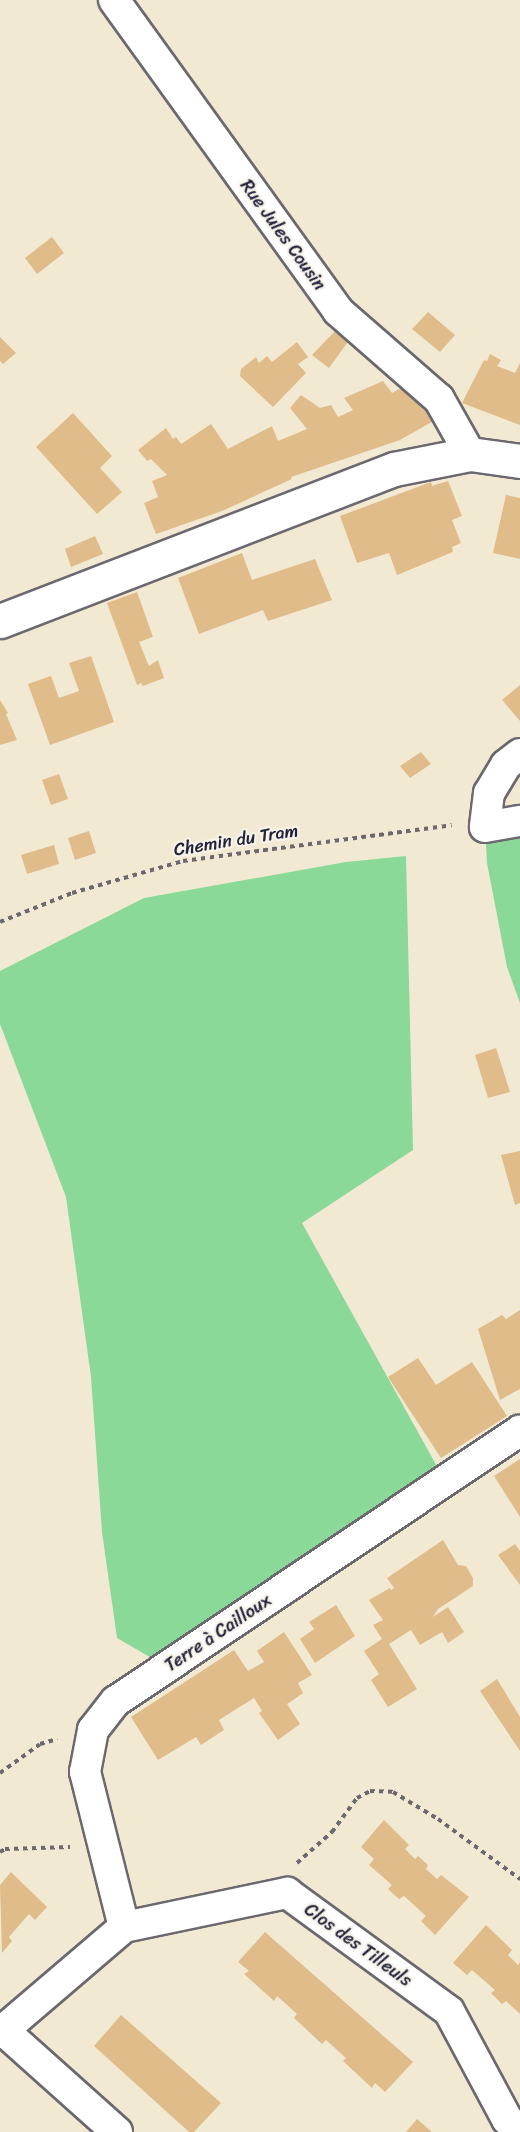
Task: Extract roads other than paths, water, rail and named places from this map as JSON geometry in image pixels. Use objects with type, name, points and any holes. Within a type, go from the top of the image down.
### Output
[{"type":"street","name":"Rue Jules Cousin","points":[[114,0],[338,311],[439,399],[470,454]]},
{"type":"street","points":[[0,621],[393,470],[470,454],[520,461]]},
{"type":"street","points":[[520,754],[506,765],[489,793],[485,827],[520,821]]},
{"type":"street","name":"Terre à Cailloux","points":[[124,1928],[85,1772],[93,1730],[116,1701],[520,1431]]},
{"type":"street","name":"Clos des Tilleuls","points":[[124,1928],[287,1893],[449,2012],[507,2119],[520,2132]]},
{"type":"street","points":[[117,2132],[2,2031],[124,1928]]}]
